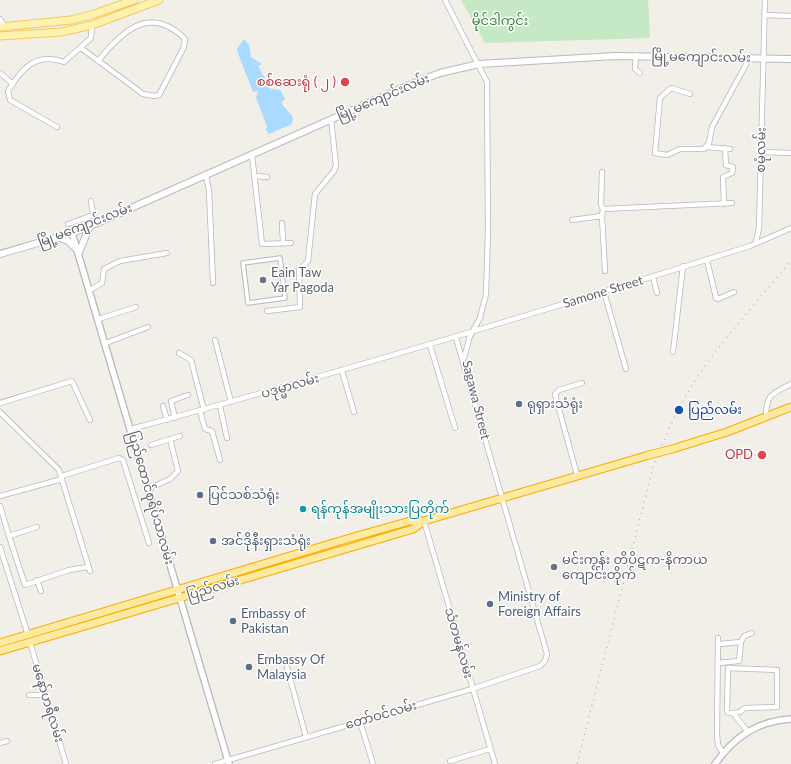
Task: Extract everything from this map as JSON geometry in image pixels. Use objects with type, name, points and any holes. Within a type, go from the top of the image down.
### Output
[{"type":"highway","name":"ပြည်လမ်း","points":[[0,643],[413,529],[424,521],[577,475],[672,449],[727,432],[789,409]]},
{"type":"highway","name":"ပြည်လမ်း","points":[[0,651],[179,594]]},
{"type":"main road","points":[[5,26],[86,16],[134,0]]},
{"type":"main road","points":[[0,36],[61,32],[90,25],[159,0]]},
{"type":"main road","points":[[86,16],[90,25]]},
{"type":"main road","points":[[5,26],[12,35]]},
{"type":"main road","name":"မြို့မကျောင်းလမ်း","points":[[0,254],[72,233],[92,225],[206,176],[414,82],[440,73],[479,64],[636,55],[791,59]]},
{"type":"main road","points":[[58,237],[68,241],[79,252],[92,225]]},
{"type":"street","name":"Sagawa Street","points":[[445,0],[488,82],[488,231],[486,294],[480,318],[471,333],[463,359],[547,654],[545,661]]},
{"type":"street","name":"စမုံလမ်း","points":[[756,242],[759,228],[765,0]]},
{"type":"street","points":[[765,15],[791,16]]},
{"type":"street","points":[[0,19],[5,26]]},
{"type":"street","points":[[82,48],[98,61],[143,94],[158,95],[184,47],[185,39],[180,34],[161,23],[142,23],[128,30],[98,61]]},
{"type":"street","points":[[56,127],[10,100],[8,91],[26,66],[33,62],[52,59],[64,62],[82,48],[91,38],[90,25]]},
{"type":"street","points":[[636,55],[635,69],[640,73]]},
{"type":"street","points":[[707,147],[710,143],[712,127],[750,57]]},
{"type":"street","points":[[0,72],[13,84]]},
{"type":"street","points":[[690,94],[671,88],[660,98],[654,152],[667,155],[680,148],[728,148],[726,165],[734,167],[733,172],[722,178],[724,204]]},
{"type":"street","points":[[267,310],[300,307],[299,270],[308,261],[315,194],[334,172],[336,165],[331,119]]},
{"type":"street","points":[[761,152],[791,153]]},
{"type":"street","points":[[252,155],[256,176],[262,244],[291,243]]},
{"type":"street","points":[[602,172],[601,204],[603,208],[602,216],[605,271]]},
{"type":"street","points":[[206,176],[209,190],[213,283]]},
{"type":"street","points":[[256,176],[267,177]]},
{"type":"street","points":[[91,201],[93,215],[92,225]]},
{"type":"street","points":[[603,208],[732,203]]},
{"type":"street","points":[[68,224],[93,215]]},
{"type":"street","points":[[572,220],[602,216]]},
{"type":"street","points":[[282,223],[283,243]]},
{"type":"street","name":"Samone Street","points":[[448,340],[750,246],[756,242],[776,236],[791,228]]},
{"type":"street","name":"ပြည်ထောင်စုရိပ်သာလမ်း","points":[[72,233],[99,319],[228,762]]},
{"type":"street","points":[[90,290],[102,283],[104,269],[120,261],[167,252]]},
{"type":"street","points":[[280,258],[285,298],[248,303],[243,263],[280,258]]},
{"type":"street","points":[[707,260],[717,299],[734,292]]},
{"type":"street","points":[[673,352],[683,266]]},
{"type":"street","points":[[653,277],[657,293]]},
{"type":"street","points":[[604,292],[626,369]]},
{"type":"street","points":[[99,319],[136,307]]},
{"type":"street","points":[[106,343],[148,327]]},
{"type":"street","points":[[456,338],[463,359]]},
{"type":"street","points":[[215,340],[231,402]]},
{"type":"street","name":"ပဒုမ္မာလမ်း","points":[[131,429],[220,406],[448,340]]},
{"type":"street","points":[[430,345],[455,428]]},
{"type":"street","points":[[179,353],[191,360],[205,429],[212,431],[220,460]]},
{"type":"street","points":[[342,371],[354,412]]},
{"type":"street","points":[[0,403],[72,381],[90,420]]},
{"type":"street","points":[[577,475],[555,394],[559,390],[582,383]]},
{"type":"street","points":[[766,417],[767,401],[770,395],[791,384]]},
{"type":"street","points":[[175,418],[171,401],[188,395]]},
{"type":"street","points":[[163,406],[167,420]]},
{"type":"street","points":[[220,406],[227,438]]},
{"type":"street","points":[[0,412],[59,470],[89,569],[69,570],[25,585],[0,506]]},
{"type":"street","points":[[151,445],[180,436]]},
{"type":"street","points":[[148,489],[170,479],[178,471],[170,440]]},
{"type":"street","points":[[0,496],[119,458],[123,460],[149,543]]},
{"type":"street","name":"သံတမန်လမ်း","points":[[424,521],[495,764]]},
{"type":"street","points":[[9,536],[37,527]]},
{"type":"street","points":[[0,547],[28,635]]},
{"type":"street","points":[[37,580],[41,591]]},
{"type":"street","points":[[718,663],[739,661],[741,642],[744,636],[752,633]]},
{"type":"street","points":[[718,638],[718,746],[723,753]]},
{"type":"street","name":"မနော်ဟရီလမ်း","points":[[30,642],[66,764]]},
{"type":"street","points":[[719,644],[741,642]]},
{"type":"street","name":"တော်ဝင်လမ်း","points":[[215,764],[228,762],[306,737],[472,689],[540,666],[545,661]]},
{"type":"street","points":[[287,667],[306,737]]},
{"type":"street","points":[[733,713],[740,712],[745,708],[778,707],[777,670],[728,668],[727,711],[728,713],[733,713],[748,732]]},
{"type":"street","points":[[28,695],[45,695]]},
{"type":"street","points":[[715,764],[737,738],[775,721],[791,719]]},
{"type":"street","points":[[360,721],[373,764]]},
{"type":"street","points":[[0,743],[7,741]]},
{"type":"street","points":[[450,761],[490,749]]},
{"type":"green space","name":"မိုင်ဒါကွင်း","points":[[461,0],[648,0],[650,38],[485,43]]},
{"type":"water","points":[[244,39],[249,45],[251,57],[262,64],[258,66],[271,89],[280,90],[285,99],[281,103],[293,117],[292,124],[269,134],[266,130],[267,126],[256,98],[258,91],[253,92],[237,49]]},
{"type":"railway","points":[[577,764],[653,467],[662,444],[680,406],[704,367],[791,261]]},
{"type":"place","name":"စစ်ဆေးရုံ ( ၂ )","points":[[345,82]]},
{"type":"place","name":"Eain Taw Yar Pagoda","points":[[263,280]]},
{"type":"place","name":"ရုရှားသံရုံး","points":[[519,404]]},
{"type":"place","name":"ပြည်လမ်း","points":[[679,410]]},
{"type":"place","name":"OPD","points":[[762,455]]},
{"type":"place","name":"ပြင်သစ်သံရုံး","points":[[200,495]]},
{"type":"place","name":"ရန်ကုန်အမျိုးသားပြတိုက်","points":[[303,509]]},
{"type":"place","name":"အင်ဒိုနီးရှားသံရုံး","points":[[213,541]]},
{"type":"place","name":"မင်းကွန်း တိပိဋက-နိကာယ ကျောင်းတိုက်","points":[[554,567]]},
{"type":"place","name":"Ministry of Foreign Affairs","points":[[490,604]]},
{"type":"place","name":"Embassy of Pakistan","points":[[233,621]]},
{"type":"place","name":"Embassy Of Malaysia","points":[[249,667]]}]
